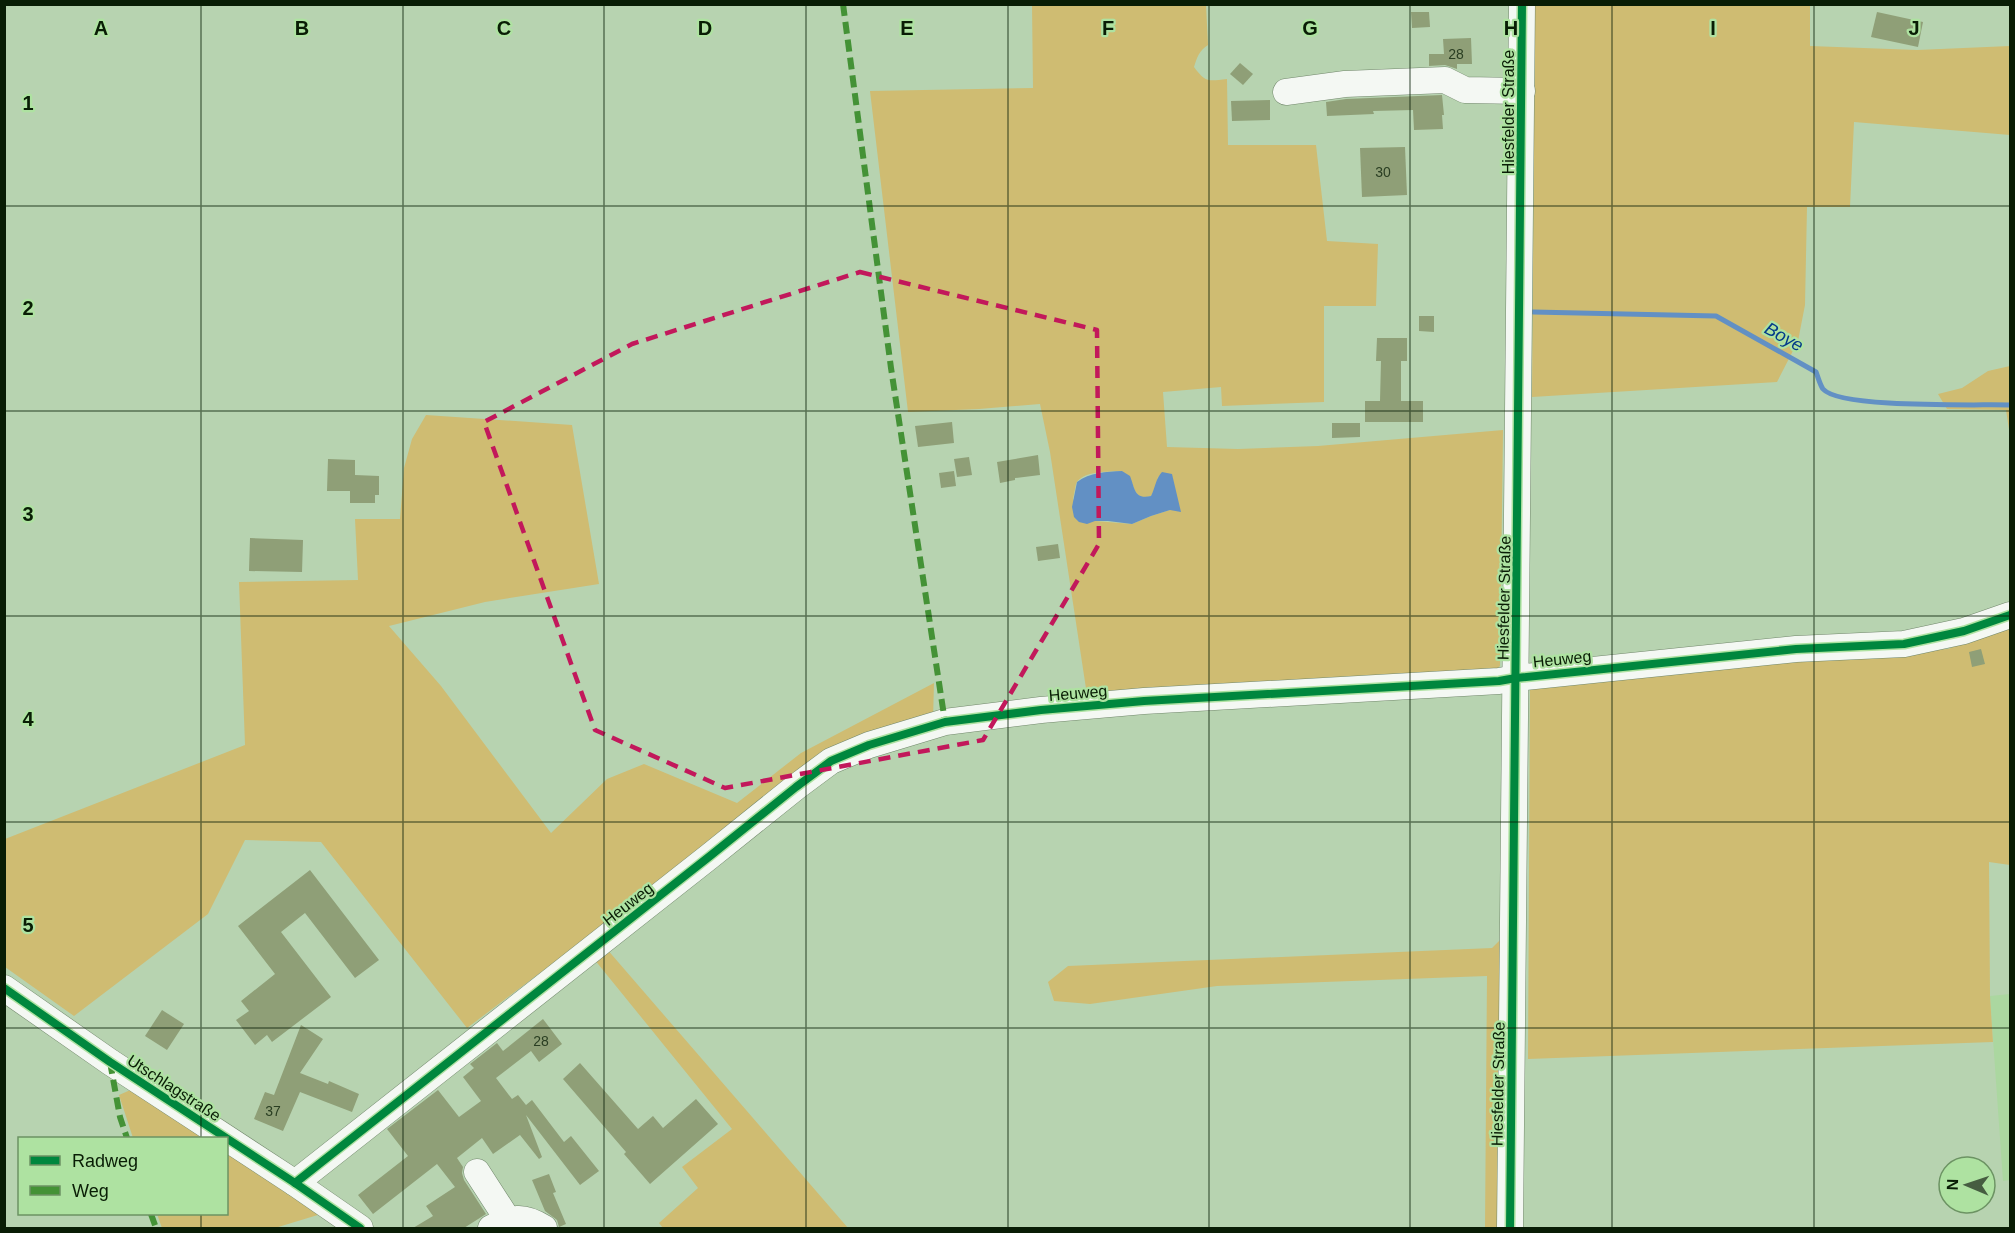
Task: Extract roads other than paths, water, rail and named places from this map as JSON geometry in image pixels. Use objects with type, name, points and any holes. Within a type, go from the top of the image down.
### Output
[{"type":"street","name":"Hiesfelder Straße","points":[[1510,1228],[1522,4]]},
{"type":"street","points":[[1286,92],[1345,84],[1445,80],[1465,90],[1522,91]]},
{"type":"street","name":"Heuweg","points":[[295,1183],[796,787],[831,761],[869,745],[945,722],[1041,710],[1144,701],[1499,681],[1796,649],[1904,644],[1964,632],[2010,615]]},
{"type":"street","name":"Utschlagstraße","points":[[4,988],[110,1062],[225,1137]]},
{"type":"street","name":"Utschlagstraße","points":[[228,1139],[360,1228]]},
{"type":"street","points":[[477,1172],[500,1224],[519,1218],[544,1228]]},
{"type":"water","points":[[1122,471],[1130,476],[1138,495],[1145,497],[1151,496],[1162,472],[1172,474],[1181,512],[1170,510],[1132,524],[1108,521],[1095,521],[1087,524],[1079,522],[1074,517],[1072,507],[1077,482],[1093,474]]},
{"type":"waterway","name":"Boye","points":[[1533,312],[1716,316],[1816,372],[1823,389],[1835,395],[1882,403],[2010,405]]}]
